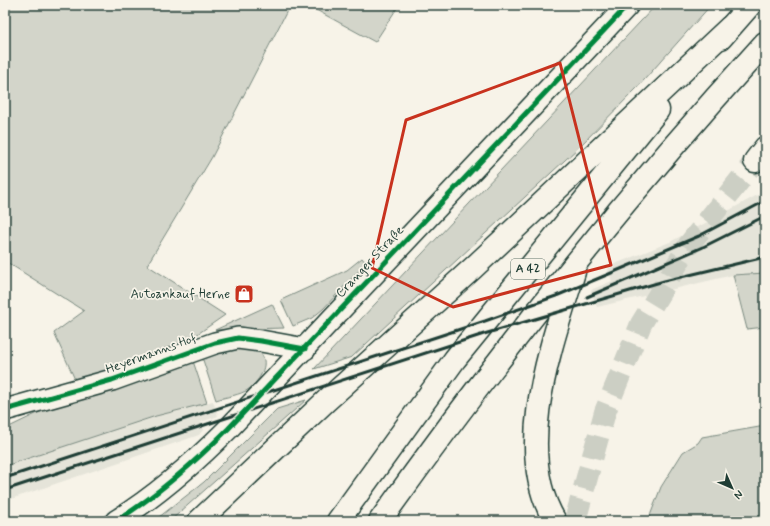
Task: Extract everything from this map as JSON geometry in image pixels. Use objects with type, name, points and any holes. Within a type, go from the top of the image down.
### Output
[{"type":"highway","name":"A 42","points":[[338,521],[455,359],[661,106],[750,5]]},
{"type":"highway","points":[[199,521],[327,400],[473,268],[730,27]]},
{"type":"highway","name":"A 42","points":[[380,521],[483,381],[577,261],[688,127],[765,43]]},
{"type":"highway","points":[[555,521],[550,512],[538,472],[537,419],[546,363],[577,261]]},
{"type":"street","name":"Cranger Straße","points":[[116,521],[143,504],[181,475],[228,429],[628,5]]},
{"type":"street","name":"Heyermanns Hof","points":[[5,410],[112,380],[215,342],[238,338],[305,349]]},
{"type":"highlighted area","points":[[560,63],[611,265],[453,307],[372,268],[406,120]]},
{"type":"shaded area","points":[[5,5],[290,5],[212,157],[147,265],[225,315],[186,342],[187,343],[77,384],[54,333],[84,311],[5,261]]},
{"type":"shaded area","points":[[307,5],[399,5],[375,42]]},
{"type":"shaded area","points":[[656,5],[711,5],[636,89],[578,148],[352,357],[314,369]]},
{"type":"shaded area","points":[[765,191],[765,273],[733,275],[597,307],[591,291],[612,281],[608,270],[610,266],[670,242]]},
{"type":"shaded area","points":[[362,258],[366,263],[323,309],[312,318],[293,326],[281,300],[347,270]]},
{"type":"shaded area","points":[[765,273],[765,327],[747,329],[733,275]]},
{"type":"shaded area","points":[[272,304],[284,328],[215,330]]},
{"type":"shaded area","points":[[239,345],[255,349],[262,355],[264,360],[263,371],[257,381],[246,391],[216,400],[202,357]]},
{"type":"shaded area","points":[[193,361],[207,403],[156,416],[5,466],[5,429],[46,409]]},
{"type":"shaded area","points":[[306,400],[170,521],[154,521],[204,482],[277,409]]},
{"type":"shaded area","points":[[213,401],[218,416],[201,422],[203,430],[199,435],[5,501],[5,466],[156,416]]},
{"type":"shaded area","points":[[765,426],[765,521],[648,521],[661,487],[683,452],[698,443],[702,437]]},
{"type":"tunnel","points":[[575,521],[605,412],[641,324],[690,243],[755,161]]},
{"type":"railway","points":[[5,478],[485,321],[556,296],[699,236],[765,201]]},
{"type":"railway","points":[[587,297],[703,247],[765,216]]},
{"type":"railway","points":[[5,490],[484,334],[664,281],[765,257]]},
{"type":"cycle path","points":[[116,521],[146,501],[175,478],[228,429],[628,5]]},
{"type":"cycle path","points":[[5,410],[112,380],[215,343],[238,338],[305,349]]},
{"type":"place","name":"Autoankauf Herne","points":[[244,294]]}]
